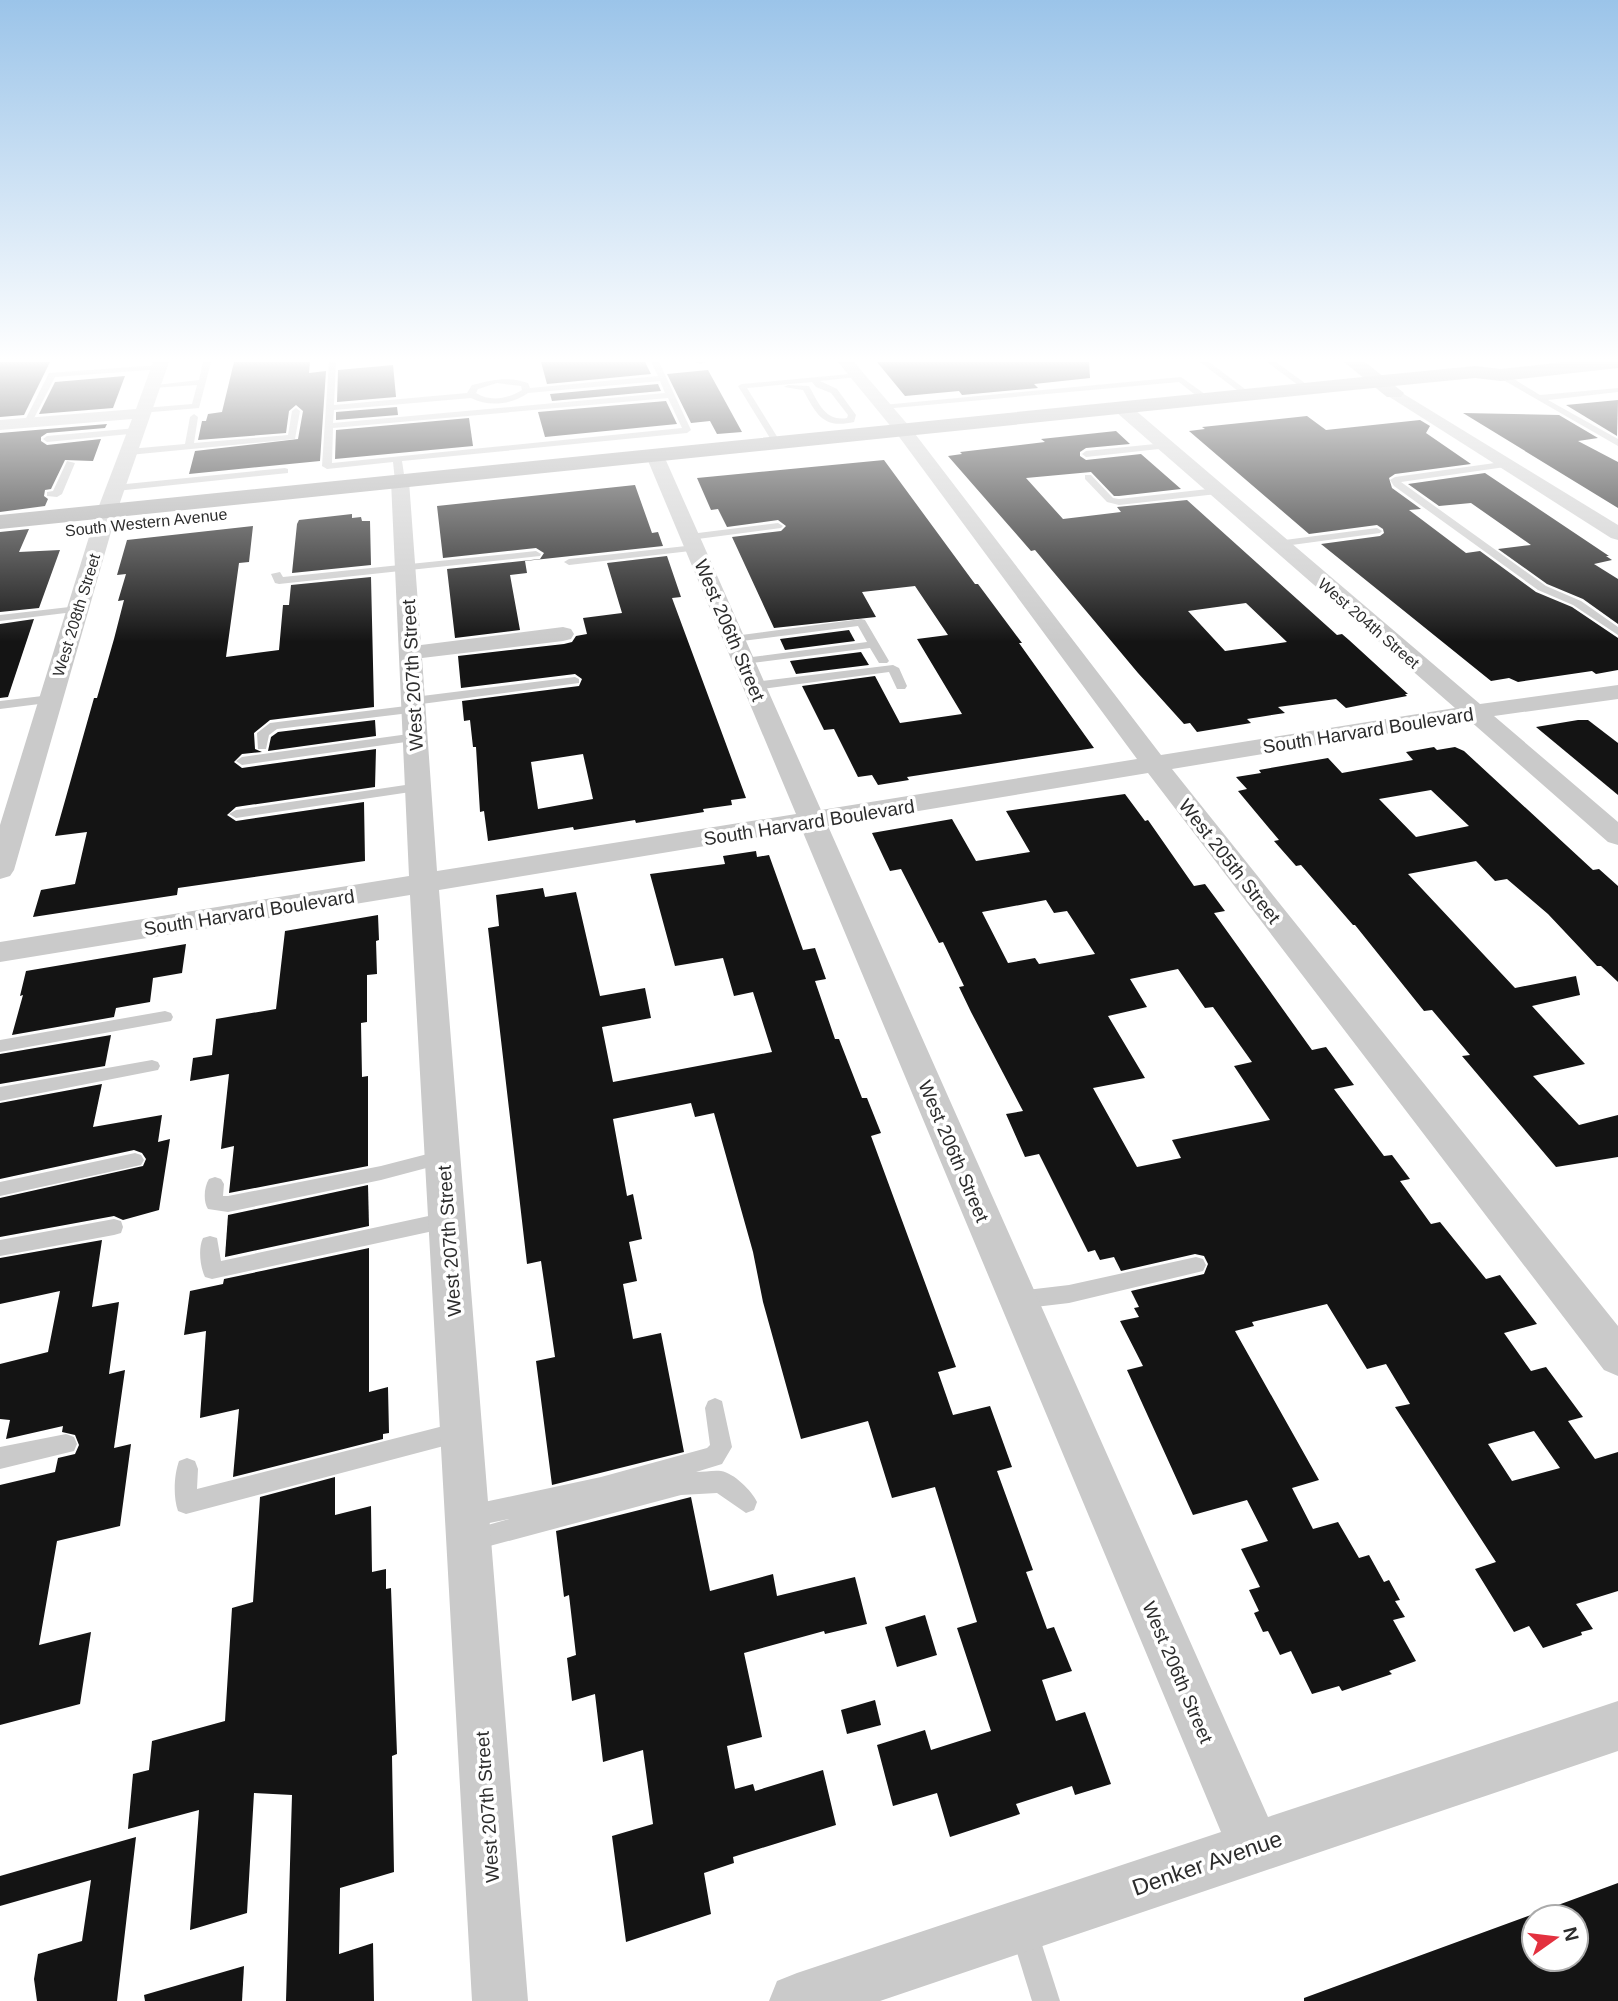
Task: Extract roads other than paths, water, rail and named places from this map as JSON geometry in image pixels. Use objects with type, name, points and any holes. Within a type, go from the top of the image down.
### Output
[{"type":"main road","name":"South Western Avenue","points":[[0,537],[105,519],[400,478],[632,455]]},
{"type":"main road","name":"South Western Avenue","points":[[0,522],[105,519]]},
{"type":"street","name":"West 208th Street","points":[[0,870],[105,519],[128,455]]},
{"type":"street","name":"West 206th Street","points":[[657,455],[1254,1847]]},
{"type":"street","name":"West 205th Street","points":[[921,455],[1155,765],[1618,1357]]},
{"type":"street","name":"West 204th Street","points":[[1176,455],[1618,836]]},
{"type":"street","points":[[1495,455],[1618,534]]},
{"type":"street","name":"West 207th Street","points":[[400,478],[424,884],[500,2001]]},
{"type":"street","points":[[411,653],[563,634]]},
{"type":"street","name":"South Harvard Boulevard","points":[[0,952],[1474,712],[1618,692]]},
{"type":"street","name":"Denker Avenue","points":[[797,2001],[1618,1726]]},
{"type":"lane","points":[[327,455],[327,466],[400,478],[632,455]]},
{"type":"lane","points":[[50,494],[57,494],[70,463]]},
{"type":"lane","points":[[1509,464],[1395,480],[1542,589],[1577,603],[1618,632]]},
{"type":"lane","points":[[116,488],[285,471]]},
{"type":"lane","points":[[1088,477],[1110,500],[1119,502],[1217,491]]},
{"type":"lane","points":[[569,562],[778,526]]},
{"type":"lane","points":[[1277,544],[1377,531]]},
{"type":"lane","points":[[276,574],[279,581],[536,554]]},
{"type":"lane","points":[[0,618],[78,609]]},
{"type":"lane","points":[[744,662],[861,622],[883,661]]},
{"type":"lane","points":[[744,662],[874,644]]},
{"type":"lane","points":[[744,662],[893,668],[901,686]]},
{"type":"lane","points":[[242,761],[414,716],[575,681]]},
{"type":"lane","points":[[0,705],[51,699]]},
{"type":"lane","points":[[262,746],[263,733],[274,726],[414,716]]},
{"type":"lane","points":[[236,814],[419,787]]},
{"type":"lane","points":[[0,1046],[165,1017]]},
{"type":"lane","points":[[0,1094],[152,1066]]},
{"type":"lane","points":[[215,1184],[214,1205],[228,1204],[381,1173],[443,1157]]},
{"type":"lane","points":[[0,1189],[135,1160]]},
{"type":"lane","points":[[210,1244],[212,1271],[447,1220]]},
{"type":"lane","points":[[0,1248],[114,1227]]},
{"type":"lane","points":[[1018,1300],[1069,1294],[1196,1265]]},
{"type":"lane","points":[[468,1528],[714,1457],[721,1447],[715,1408]]},
{"type":"lane","points":[[187,1469],[186,1503],[462,1431]]},
{"type":"lane","points":[[0,1458],[66,1444]]},
{"type":"lane","points":[[468,1528],[681,1484],[721,1482],[747,1502]]},
{"type":"lane","points":[[1023,1925],[1046,2001]]}]
